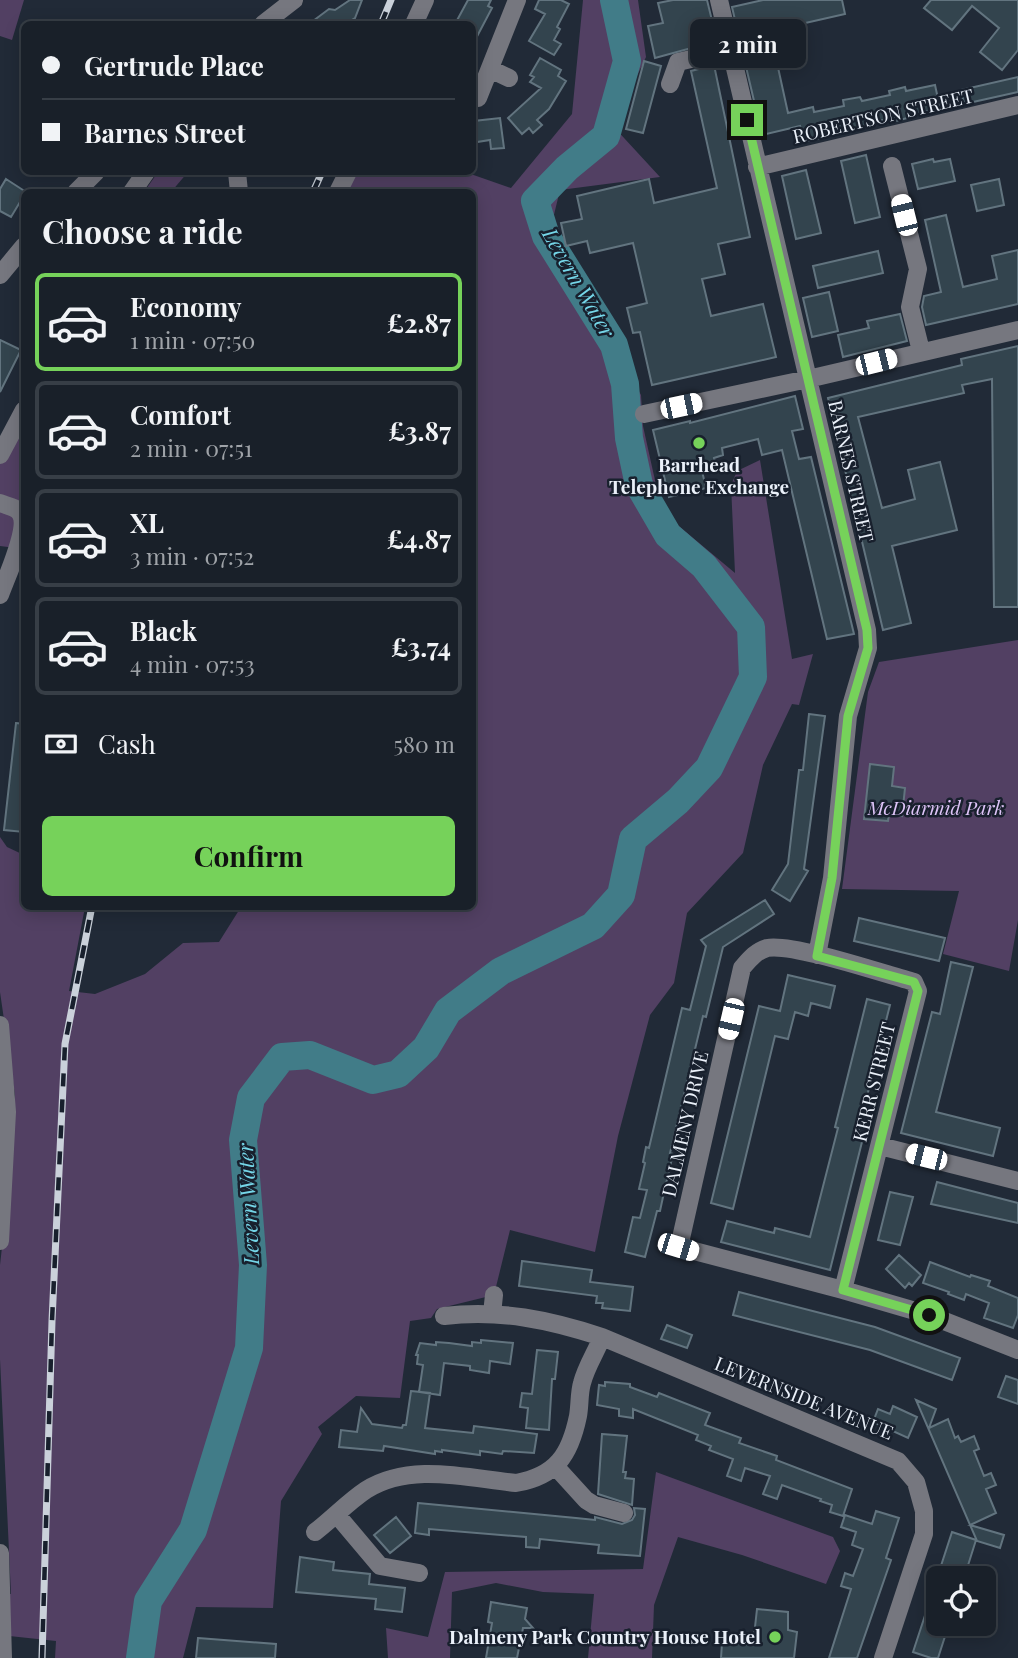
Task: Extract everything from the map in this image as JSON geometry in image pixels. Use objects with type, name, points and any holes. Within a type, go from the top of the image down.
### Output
[{"type":"street","points":[[267,21],[294,0]]},
{"type":"street","points":[[415,21],[425,0]]},
{"type":"street","points":[[478,98],[517,0]]},
{"type":"street","name":"BARNES STREET","points":[[719,0],[867,630],[868,648],[848,716],[832,878],[817,956]]},
{"type":"street","points":[[670,85],[678,62],[730,50]]},
{"type":"street","points":[[490,68],[509,78]]},
{"type":"street","name":"ROBERTSON STREET","points":[[757,167],[1018,106]]},
{"type":"street","points":[[892,166],[913,213],[918,269],[909,307],[921,351]]},
{"type":"street","points":[[79,189],[93,175]]},
{"type":"street","points":[[0,275],[21,250]]},
{"type":"street","points":[[644,414],[1018,330]]},
{"type":"street","points":[[0,455],[21,416]]},
{"type":"street","points":[[0,503],[18,510],[21,514]]},
{"type":"street","points":[[0,595],[21,536]]},
{"type":"street","name":"DALMENY DRIVE","points":[[817,956],[781,948],[766,948],[754,954],[742,968],[678,1247],[843,1290]]},
{"type":"street","name":"KERR STREET","points":[[817,956],[914,982],[918,991],[843,1290]]},
{"type":"street","points":[[0,1025],[7,1112],[0,1241]]},
{"type":"street","points":[[880,1146],[1018,1181]]},
{"type":"street","points":[[843,1290],[929,1315],[1018,1350]]},
{"type":"street","points":[[492,1314],[494,1295]]},
{"type":"street","name":"LEVERNSIDE AVENUE","points":[[444,1317],[492,1314],[547,1320],[602,1337],[878,1450],[898,1461],[916,1482],[924,1511],[924,1534],[883,1658]]},
{"type":"street","points":[[315,1532],[365,1491],[391,1478],[419,1474],[516,1483],[531,1480],[556,1466],[570,1446],[582,1383],[602,1337]]},
{"type":"street","points":[[556,1466],[594,1506],[625,1513]]},
{"type":"street","points":[[337,1515],[380,1566],[419,1573]]},
{"type":"street","points":[[0,1553],[3,1658]]},
{"type":"green space","points":[[0,0],[24,0],[12,40],[0,36]]},
{"type":"green space","points":[[583,0],[638,0],[646,57],[613,126],[660,177],[560,190],[551,227],[641,395],[643,426],[662,512],[735,573],[731,485],[737,471],[760,460],[792,659],[813,654],[799,705],[792,704],[763,765],[743,853],[687,913],[674,983],[650,1015],[618,1136],[595,1252],[510,1230],[494,1295],[437,1309],[431,1318],[410,1321],[400,1398],[356,1396],[318,1427],[322,1434],[281,1501],[273,1608],[196,1607],[183,1658],[55,1658],[56,1641],[0,1635],[0,1594],[11,1594],[0,1359],[0,1265],[11,1167],[15,1095],[0,992],[0,837],[7,847],[21,854],[21,910],[84,910],[69,991],[95,994],[145,974],[183,943],[219,942],[239,910],[476,910],[476,189],[348,189],[354,175],[474,175],[511,188],[572,114]]},
{"type":"green space","points":[[156,175],[185,175],[174,189],[146,189]]},
{"type":"green space","points":[[21,428],[21,549],[0,546],[0,461]]},
{"type":"green space","name":"McDiarmid Park","points":[[1018,640],[1018,920],[1009,971],[943,954],[959,891],[842,889],[868,692],[879,662]]},
{"type":"green space","points":[[656,1472],[833,1537],[840,1551],[826,1584],[742,1555],[678,1537],[654,1605],[652,1658],[588,1658],[594,1594],[543,1592],[496,1583],[452,1592],[450,1658],[388,1658],[386,1628],[428,1637],[445,1572],[643,1569]]},
{"type":"building","points":[[350,0],[362,0],[355,18],[350,21],[313,21],[329,9],[335,10]]},
{"type":"building","points":[[468,0],[491,0],[488,6],[492,8],[476,38],[476,21],[457,21]]},
{"type":"building","points":[[539,0],[561,0],[569,4],[557,27],[560,29],[554,40],[561,44],[554,55],[529,41],[545,14],[535,9]]},
{"type":"building","points":[[707,0],[717,41],[655,58],[648,26],[663,23],[658,3]]},
{"type":"building","points":[[763,0],[842,0],[845,14],[770,31],[788,113],[813,107],[814,112],[844,106],[843,100],[860,97],[862,101],[890,95],[889,91],[905,87],[906,91],[935,85],[940,108],[896,121],[895,117],[867,124],[867,127],[850,131],[849,128],[819,134],[820,138],[804,142],[800,126],[762,135],[732,7]]},
{"type":"building","points":[[931,0],[1018,0],[1018,50],[1002,70],[980,52],[999,28],[972,6],[952,30],[924,8]]},
{"type":"building","points":[[540,58],[561,70],[558,76],[566,81],[549,109],[537,120],[542,125],[533,133],[529,128],[522,134],[508,118],[541,88],[530,82],[534,77],[530,75]]},
{"type":"building","points":[[644,61],[661,66],[643,133],[626,129]]},
{"type":"building","points":[[714,65],[750,237],[718,244],[725,274],[702,279],[711,316],[763,304],[776,357],[652,385],[640,332],[633,333],[627,308],[647,303],[633,243],[590,253],[587,241],[566,246],[561,223],[582,219],[577,196],[649,179],[654,203],[717,188],[691,71]]},
{"type":"building","points":[[1018,77],[1018,92],[964,104],[961,90]]},
{"type":"building","points":[[500,118],[504,148],[491,149],[490,140],[477,142],[476,121]]},
{"type":"building","points":[[866,155],[880,217],[855,223],[841,161]]},
{"type":"building","points":[[933,159],[934,162],[950,159],[955,181],[918,189],[912,164]]},
{"type":"building","points":[[806,170],[821,233],[796,239],[782,176]]},
{"type":"building","points":[[6,179],[21,189],[21,200],[11,217],[0,211],[0,189]]},
{"type":"building","points":[[999,179],[1004,205],[977,211],[971,185]]},
{"type":"building","points":[[946,215],[963,287],[997,279],[992,256],[1018,250],[1018,304],[926,325],[922,307],[924,296],[941,292],[925,220]]},
{"type":"building","points":[[878,251],[883,273],[818,288],[813,266]]},
{"type":"building","points":[[829,292],[838,331],[812,337],[803,298]]},
{"type":"building","points":[[900,314],[907,341],[843,357],[838,335],[869,328],[867,321]]},
{"type":"building","points":[[0,340],[21,350],[0,392]]},
{"type":"building","points":[[1018,346],[1018,607],[994,607],[992,379],[962,385],[964,393],[858,417],[882,508],[915,499],[908,470],[940,462],[957,530],[892,546],[911,623],[883,630],[828,398],[962,365],[961,359]]},
{"type":"building","points":[[795,396],[803,429],[792,431],[799,459],[811,457],[854,634],[827,639],[782,450],[762,455],[758,439],[722,448],[723,455],[714,458],[716,468],[702,471],[706,488],[669,497],[653,430]]},
{"type":"building","points":[[809,714],[825,716],[804,869],[808,871],[790,901],[772,890],[788,864],[799,770],[803,770]]},
{"type":"building","points":[[16,723],[21,724],[21,832],[4,830]]},
{"type":"building","points":[[870,764],[894,767],[892,786],[905,788],[902,816],[889,814],[888,821],[864,819]]},
{"type":"building","points":[[765,900],[774,914],[723,947],[706,1017],[703,1016],[670,1153],[673,1154],[660,1211],[657,1211],[645,1257],[625,1252],[633,1217],[640,1218],[647,1190],[639,1189],[646,1147],[649,1148],[682,1008],[690,1010],[706,946],[701,940]]},
{"type":"building","points":[[859,918],[945,938],[939,961],[854,941]]},
{"type":"building","points":[[951,962],[973,967],[936,1112],[1000,1128],[993,1156],[901,1133],[932,1012],[940,1014]]},
{"type":"building","points":[[788,975],[835,986],[830,1008],[811,1003],[808,1016],[795,1012],[788,1039],[775,1036],[733,1209],[711,1203],[759,1006],[780,1011]]},
{"type":"building","points":[[867,999],[890,1005],[858,1132],[864,1134],[830,1270],[721,1242],[727,1221],[774,1233],[775,1228],[810,1237]]},
{"type":"building","points":[[937,1182],[1018,1203],[1018,1223],[931,1204]]},
{"type":"building","points":[[890,1192],[913,1197],[900,1245],[878,1240]]},
{"type":"building","points":[[899,1255],[921,1275],[912,1286],[909,1283],[905,1288],[886,1269]]},
{"type":"building","points":[[522,1261],[592,1270],[590,1282],[633,1287],[630,1311],[602,1308],[603,1303],[596,1303],[597,1296],[519,1286]]},
{"type":"building","points":[[930,1262],[970,1277],[971,1275],[990,1281],[988,1286],[1018,1298],[1018,1315],[1013,1328],[984,1318],[989,1303],[966,1294],[964,1300],[923,1283]]},
{"type":"building","points":[[739,1292],[875,1327],[960,1358],[952,1380],[870,1350],[733,1315]]},
{"type":"building","points":[[667,1325],[692,1335],[687,1348],[661,1339]]},
{"type":"building","points":[[481,1340],[513,1343],[510,1364],[490,1361],[489,1373],[470,1370],[470,1366],[444,1363],[440,1395],[419,1392],[423,1365],[417,1364],[416,1355],[420,1343],[472,1346],[472,1342],[481,1343]]},
{"type":"building","points":[[537,1350],[558,1352],[555,1379],[552,1379],[549,1430],[526,1428],[528,1408],[520,1407],[522,1393],[532,1394]]},
{"type":"building","points":[[1006,1376],[1018,1380],[1018,1404],[998,1397]]},
{"type":"building","points":[[605,1382],[630,1384],[630,1387],[657,1397],[659,1393],[710,1413],[705,1425],[741,1438],[739,1443],[777,1456],[776,1460],[852,1489],[843,1516],[830,1512],[832,1505],[820,1501],[821,1499],[782,1485],[777,1499],[763,1494],[770,1476],[745,1468],[741,1481],[727,1476],[733,1459],[709,1450],[711,1446],[696,1440],[698,1435],[633,1409],[633,1418],[619,1416],[619,1409],[597,1405],[599,1385],[605,1386]]},
{"type":"building","points":[[411,1391],[430,1393],[425,1428],[473,1433],[474,1426],[537,1434],[534,1453],[503,1451],[502,1454],[480,1451],[480,1455],[442,1450],[435,1451],[435,1454],[384,1446],[383,1451],[339,1447],[341,1430],[357,1432],[361,1408],[372,1424],[402,1428],[406,1425]]},
{"type":"building","points":[[916,1400],[936,1409],[929,1428],[948,1419],[955,1438],[958,1436],[961,1442],[974,1436],[979,1449],[974,1451],[984,1476],[991,1473],[996,1485],[986,1489],[996,1513],[970,1525]]},
{"type":"building","points":[[893,1406],[917,1417],[908,1438],[873,1422],[878,1409],[890,1414]]},
{"type":"building","points":[[602,1434],[627,1436],[623,1472],[626,1472],[625,1478],[634,1479],[632,1505],[598,1494]]},
{"type":"building","points":[[418,1503],[595,1520],[595,1517],[622,1524],[632,1520],[635,1515],[634,1508],[645,1509],[640,1556],[598,1553],[599,1545],[540,1539],[539,1548],[526,1547],[526,1537],[429,1529],[429,1535],[415,1533]]},
{"type":"building","points":[[876,1511],[899,1518],[886,1558],[891,1560],[857,1658],[829,1658],[851,1589],[841,1586],[845,1573],[853,1576],[863,1549],[852,1545],[856,1532],[841,1527],[845,1515],[872,1524]]},
{"type":"building","points":[[396,1517],[411,1536],[390,1553],[374,1535]]},
{"type":"building","points":[[970,1525],[1004,1535],[1000,1548],[977,1541]]},
{"type":"building","points":[[952,1532],[976,1540],[968,1566],[941,1566]]},
{"type":"building","points":[[300,1557],[334,1562],[333,1570],[370,1574],[369,1584],[405,1588],[402,1612],[375,1609],[376,1599],[296,1592]]},
{"type":"building","points":[[491,1602],[527,1608],[525,1619],[533,1628],[523,1628],[517,1658],[486,1658],[492,1623],[488,1622]]},
{"type":"building","name":"Dalmeny Park Country House Hotel","points":[[757,1609],[788,1612],[788,1630],[797,1632],[794,1658],[721,1658],[722,1643],[753,1645]]},
{"type":"building","points":[[926,1612],[926,1636],[945,1636],[938,1658],[913,1652]]},
{"type":"building","points":[[198,1638],[276,1644],[275,1658],[196,1658]]},
{"type":"waterway","name":"Levern Water","points":[[140,1658],[148,1601],[193,1530],[249,1348],[253,1265],[243,1140],[251,1098],[282,1057],[310,1055],[373,1080],[398,1074],[426,1048],[448,1011],[501,971],[593,926],[621,895],[633,839],[678,801],[709,768],[753,677],[751,627],[704,566],[668,535],[639,485],[629,438],[625,384],[614,345],[546,236],[535,201],[567,168],[606,136],[627,61],[614,0]]},
{"type":"railway","points":[[382,21],[391,0]]},
{"type":"railway","points":[[314,189],[321,175]]},
{"type":"railway","points":[[42,1658],[52,1321],[65,1044],[91,910]]},
{"type":"place","name":"Barrhead Telephone Exchange","points":[[699,443]]},
{"type":"place","name":"Dalmeny Park Country House Hotel","points":[[775,1637]]},
{"type":"route","points":[[747,120],[867,630],[868,648],[848,716],[832,878],[817,956],[914,982],[918,991],[843,1290],[929,1315]]}]
